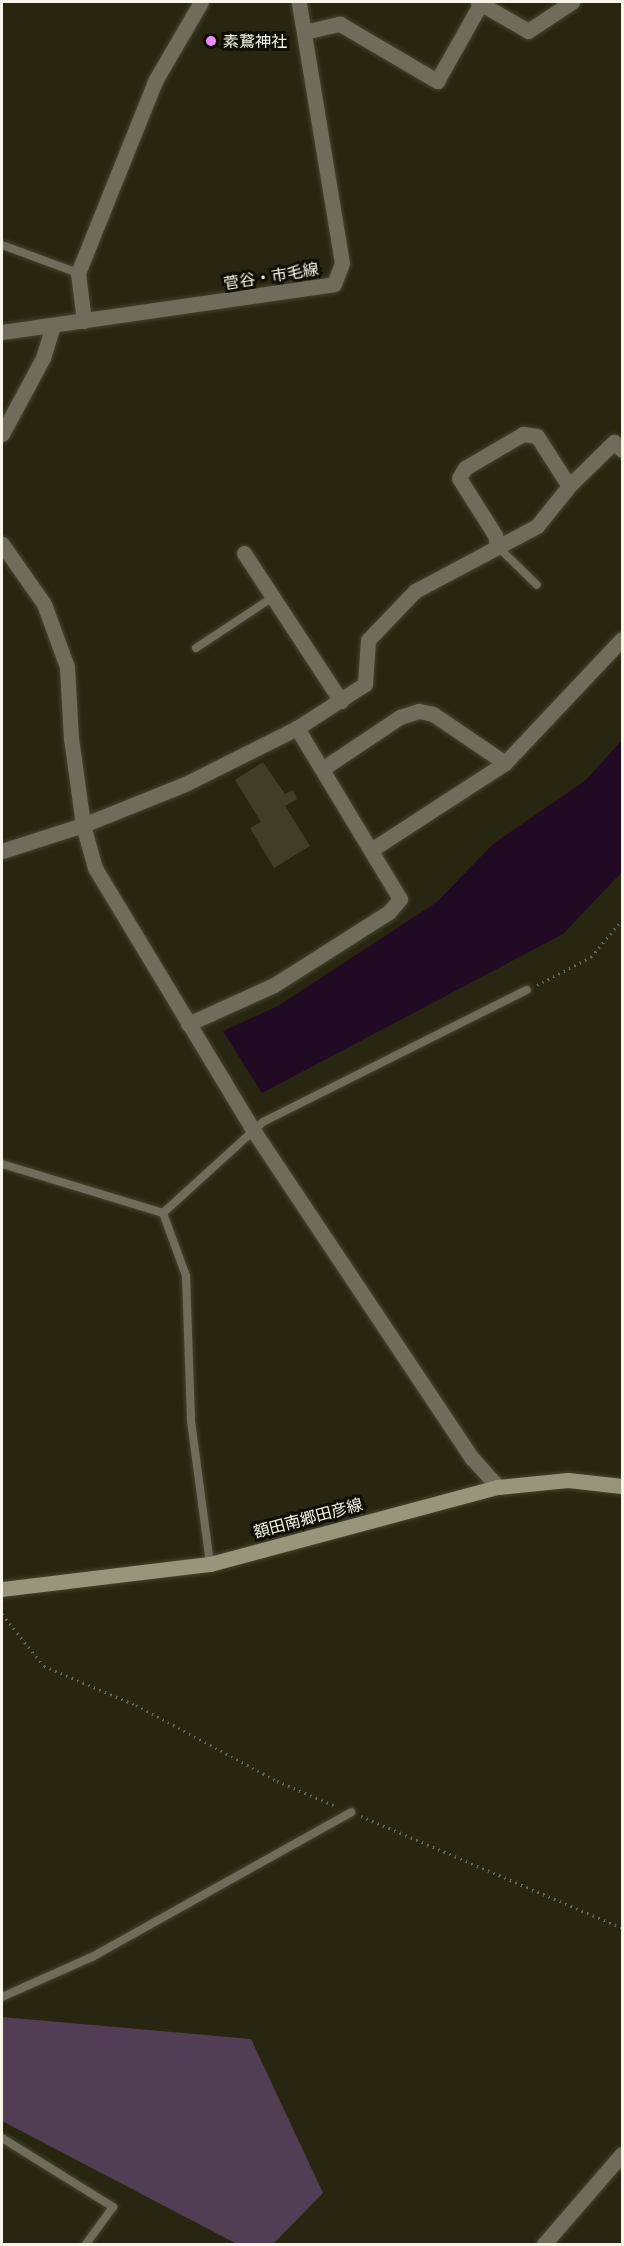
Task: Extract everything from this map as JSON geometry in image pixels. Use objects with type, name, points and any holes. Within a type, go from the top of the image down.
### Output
[{"type":"main road","name":"額田南郷田彦線","points":[[2,1589],[210,1564],[498,1487],[568,1480],[622,1486]]},
{"type":"street","points":[[84,321],[78,273],[155,81],[201,2]]},
{"type":"street","name":"菅谷・市毛線","points":[[2,332],[334,284],[342,263],[299,2]]},
{"type":"street","points":[[304,32],[340,24],[437,81],[480,2],[528,31],[572,2]]},
{"type":"street","points":[[2,434],[43,358],[53,325]]},
{"type":"street","points":[[497,546],[495,535],[459,478],[465,468],[523,434],[537,436],[569,486]]},
{"type":"street","points":[[2,851],[83,825],[185,784],[297,729],[341,702],[365,684],[368,640],[377,627],[415,591],[537,526],[569,486],[615,442],[622,450]]},
{"type":"street","points":[[2,544],[44,604],[67,667],[70,738],[83,825],[95,868],[255,1134],[472,1458],[498,1487]]},
{"type":"street","points":[[244,553],[341,702]]},
{"type":"street","points":[[371,850],[505,763],[622,639]]},
{"type":"street","points":[[322,769],[400,717],[419,711],[433,714],[505,763]]},
{"type":"street","points":[[188,1024],[274,985],[389,912],[400,898],[297,729]]},
{"type":"street","points":[[544,2244],[622,2154]]},
{"type":"lane","points":[[2,245],[78,273]]},
{"type":"lane","points":[[497,546],[537,585]]},
{"type":"lane","points":[[196,648],[273,597]]},
{"type":"lane","points":[[164,1213],[255,1134],[263,1122],[527,990]]},
{"type":"lane","points":[[2,1164],[164,1213]]},
{"type":"lane","points":[[164,1213],[186,1276],[190,1421],[210,1564]]},
{"type":"lane","points":[[2,1997],[92,1957],[351,1812]]},
{"type":"lane","points":[[2,2138],[113,2207],[86,2244]]},
{"type":"path","points":[[527,990],[591,957],[622,920]]},
{"type":"path","points":[[2,1614],[44,1666],[136,1705],[277,1781],[622,1928]]},
{"type":"shaded area","points":[[622,740],[622,872],[563,934],[262,1093],[223,1031],[278,1006],[437,902],[493,844],[586,780]]},
{"type":"shaded area","points":[[2,2017],[251,2039],[323,2193],[273,2244],[237,2244],[2,2121]]},
{"type":"building","points":[[263,762],[285,794],[293,790],[297,799],[285,806],[310,846],[274,868],[250,828],[261,822],[235,780]]},
{"type":"place","name":"素鵞神社","points":[[211,41]]}]
